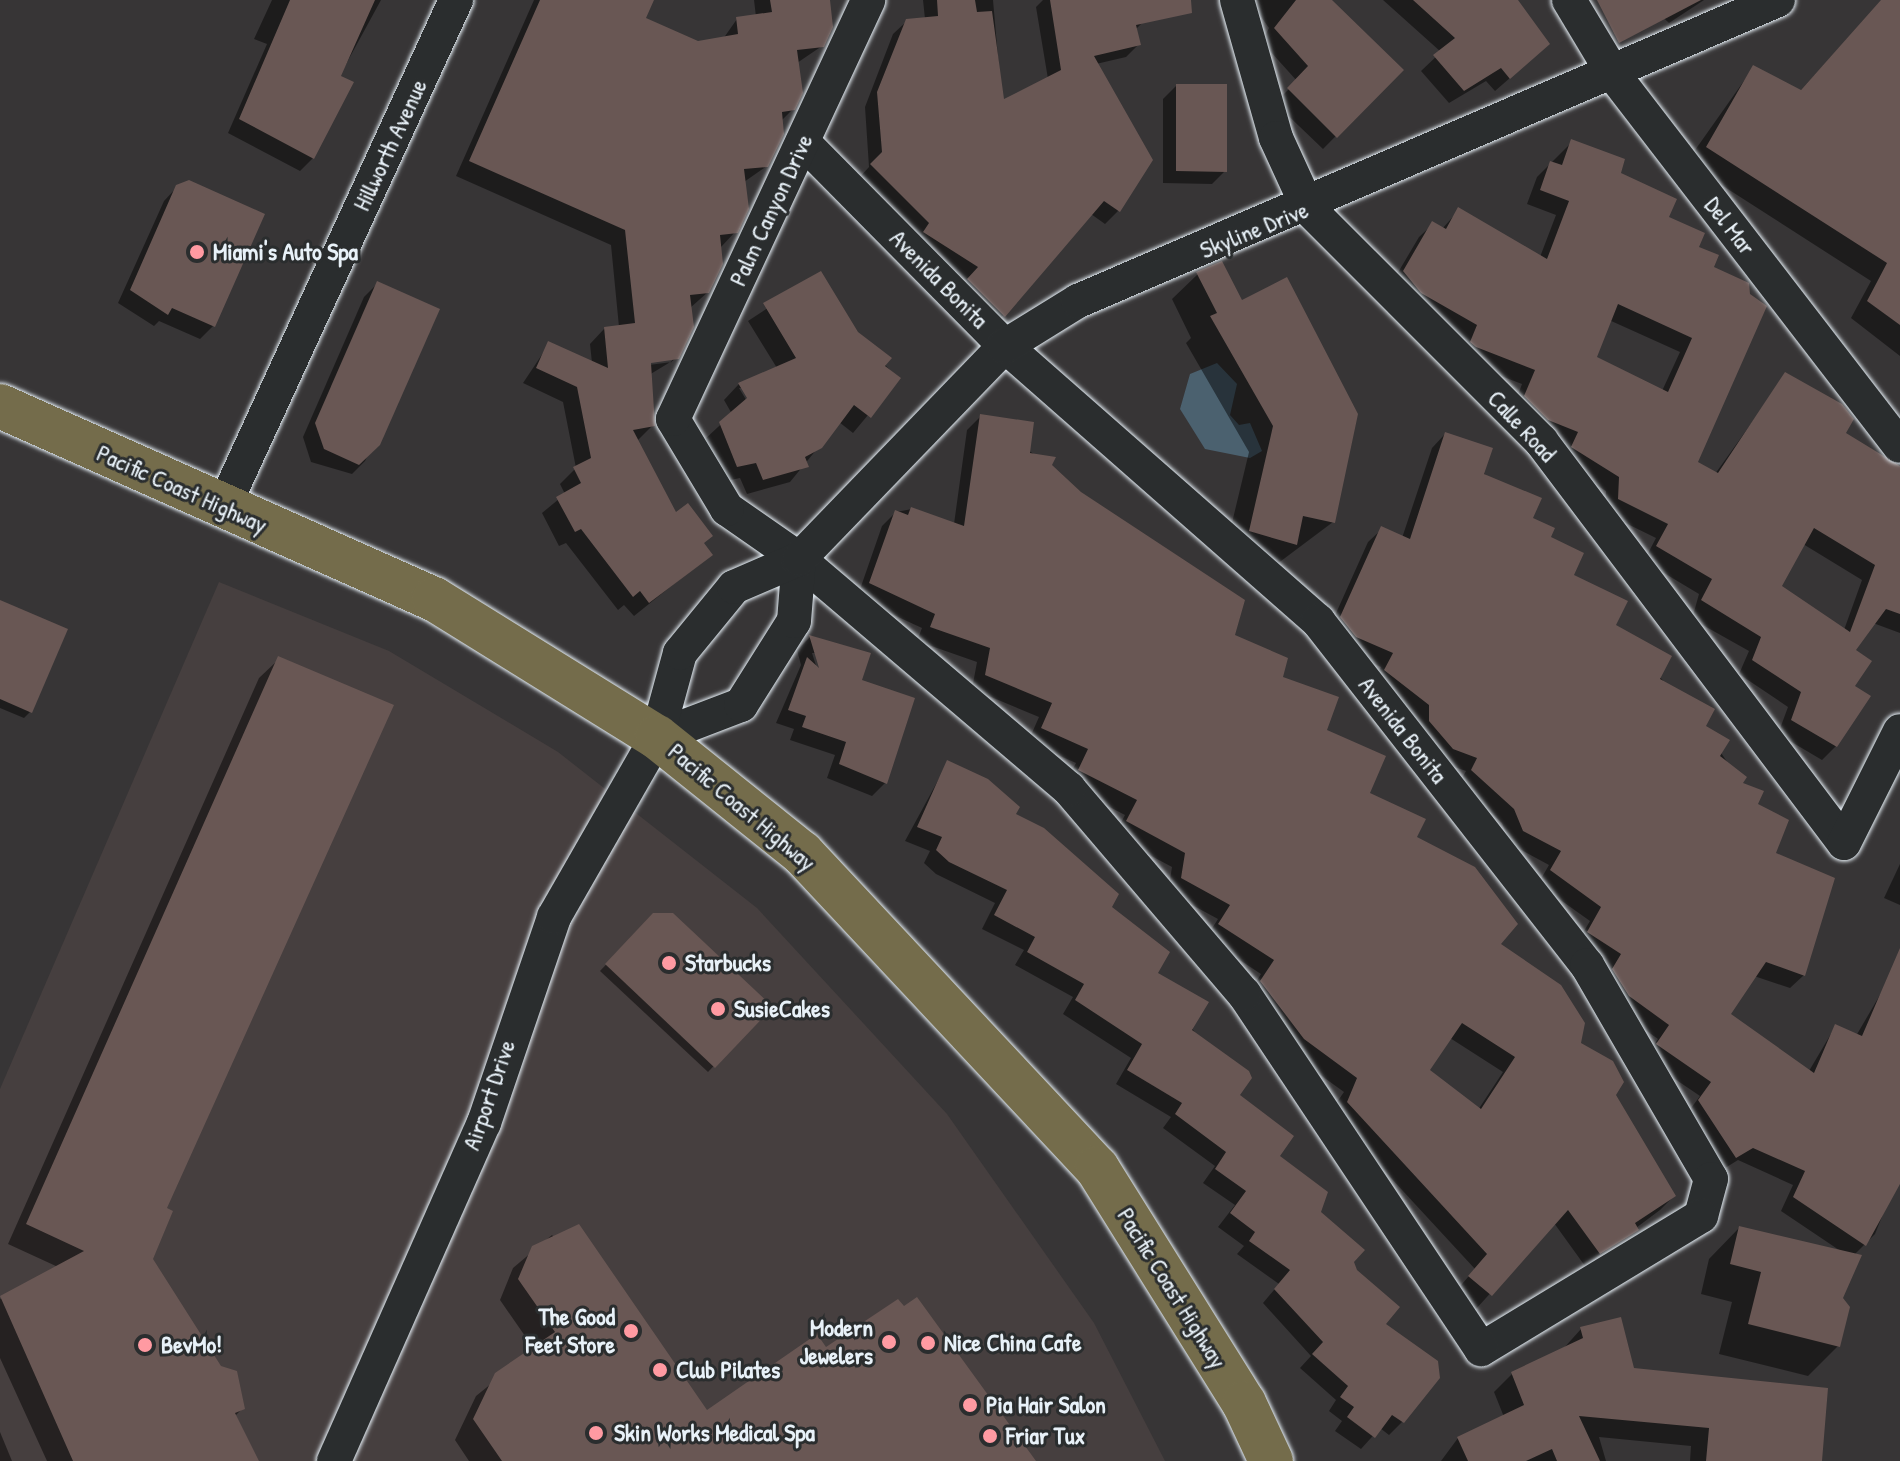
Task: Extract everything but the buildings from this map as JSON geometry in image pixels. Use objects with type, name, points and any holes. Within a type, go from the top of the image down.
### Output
[{"type":"highway","name":"Pacific Coast Highway","points":[[0,406],[223,508],[434,599],[657,737],[802,853],[1097,1168],[1244,1403],[1271,1461]]},
{"type":"street","name":"Hillworth Avenue","points":[[223,508],[456,0]]},
{"type":"street","name":"Palm Canyon Drive","points":[[799,559],[727,509],[673,419],[868,0]]},
{"type":"street","name":"Calle Road","points":[[1237,0],[1276,138],[1308,208],[1541,441],[1844,843],[1900,731]]},
{"type":"street","name":"Del Mar","points":[[1569,0],[1614,75],[1900,446]]},
{"type":"street","name":"Skyline Drive","points":[[657,737],[680,653],[734,587],[799,559],[1005,346],[1078,301],[1308,208],[1778,0]]},
{"type":"street","name":"Avenida Bonita","points":[[799,559],[1069,789],[1244,994],[1481,1349],[1701,1216],[1711,1179],[1587,965],[1318,621],[1005,346],[803,142]]},
{"type":"street","points":[[657,737],[741,705],[794,621],[799,559]]},
{"type":"street","name":"Airport Drive","points":[[334,1461],[484,1123],[554,917],[657,737]]},
{"type":"shaded area","points":[[219,582],[389,651],[558,752],[757,908],[947,1114],[1094,1323],[1165,1461],[0,1461],[0,1089]]},
{"type":"water","points":[[1217,363],[1237,384],[1230,415],[1239,425],[1250,423],[1262,451],[1250,458],[1205,449],[1180,409],[1190,374]]},
{"type":"place","name":"Miami's Auto Spa","points":[[197,252]]},
{"type":"place","name":"Starbucks","points":[[669,963]]},
{"type":"place","name":"SusieCakes","points":[[718,1009]]},
{"type":"place","name":"The Good Feet Store","points":[[631,1331]]},
{"type":"place","name":"Modern Jewelers","points":[[889,1342]]},
{"type":"place","name":"Nice China Cafe","points":[[928,1343]]},
{"type":"place","name":"BevMo!","points":[[145,1345]]},
{"type":"place","name":"Club Pilates","points":[[660,1370]]},
{"type":"place","name":"Pia Hair Salon","points":[[970,1405]]},
{"type":"place","name":"Skin Works Medical Spa","points":[[596,1433]]},
{"type":"place","name":"Friar Tux","points":[[990,1436]]}]
